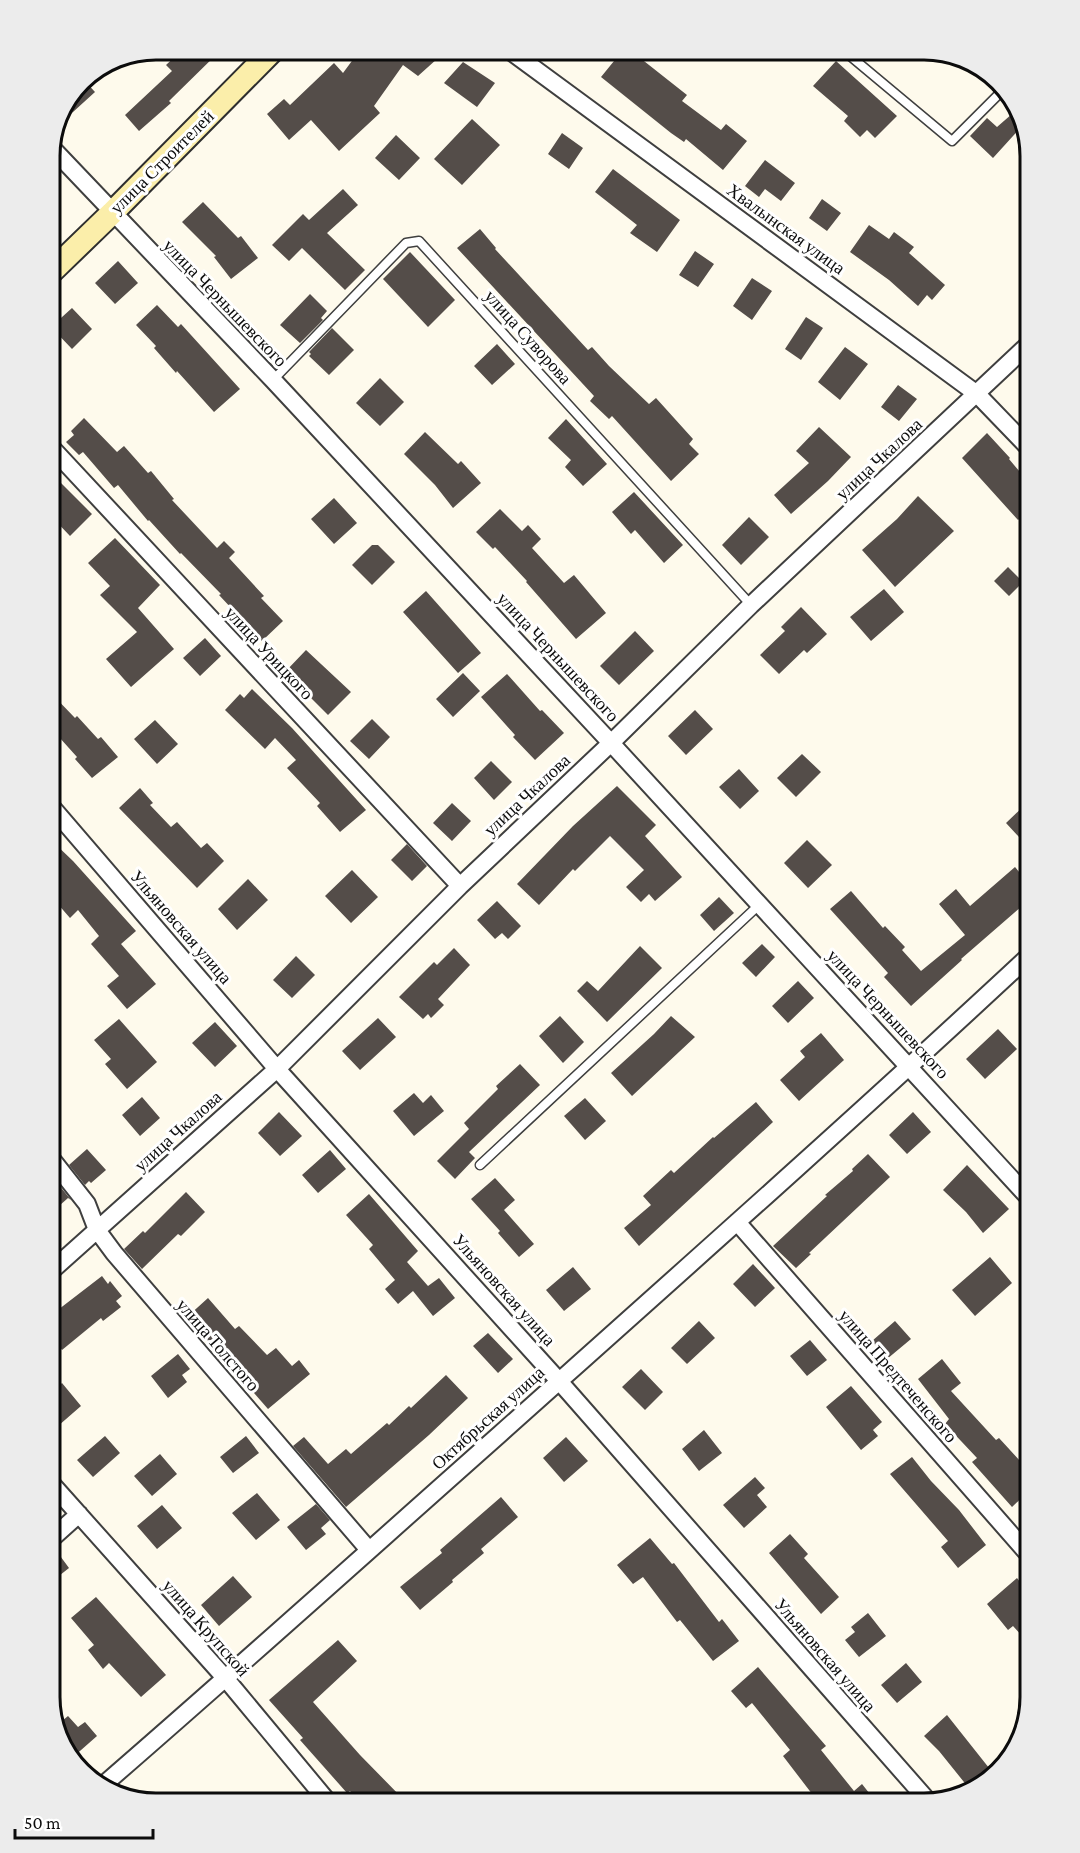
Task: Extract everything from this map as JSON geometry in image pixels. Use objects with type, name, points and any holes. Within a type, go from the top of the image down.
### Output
[{"type":"street","name":"улица Строителей","points":[[60,263],[263,60]]},
{"type":"street","name":"Хвалынская улица","points":[[523,60],[977,394],[1020,439]]},
{"type":"street","name":"улица Чернышевского","points":[[60,157],[273,380],[611,743],[1020,1188]]},
{"type":"street","name":"улица Чкалова","points":[[60,1263],[277,1069],[460,886],[611,743],[751,605],[1020,353]]},
{"type":"street","name":"улица Урицкого","points":[[60,457],[460,886]]},
{"type":"street","name":"Ульяновская улица","points":[[60,816],[277,1069],[559,1381],[920,1793]]},
{"type":"street","name":"Октябрьская улица","points":[[108,1780],[226,1679],[737,1222],[910,1067],[1020,964]]},
{"type":"street","name":"улица Толстого","points":[[60,1170],[87,1204],[97,1230],[114,1253],[369,1550]]},
{"type":"street","name":"улица Предтеченского","points":[[737,1222],[1020,1545]]},
{"type":"street","name":"улица Крупской","points":[[60,1493],[226,1679],[321,1793]]},
{"type":"street","points":[[60,1531],[79,1514]]},
{"type":"lane","points":[[855,60],[952,141],[998,95]]},
{"type":"lane","name":"улица Суворова","points":[[273,380],[406,243],[419,241],[751,605]]},
{"type":"lane","points":[[480,1165],[759,904]]},
{"type":"building","points":[[171,60],[211,60],[169,101],[171,103],[139,131],[125,115],[172,71],[166,65]]},
{"type":"building","points":[[353,60],[436,60],[418,76],[403,65],[374,106],[380,113],[339,151],[311,120],[289,140],[267,114],[284,99],[290,105],[334,63],[343,73]]},
{"type":"building","points":[[615,60],[643,60],[687,95],[682,101],[721,130],[726,124],[747,141],[723,170],[686,139],[684,142],[671,133],[601,77]]},
{"type":"building","points":[[836,61],[897,116],[875,138],[867,130],[860,137],[844,121],[848,116],[813,86]]},
{"type":"building","points":[[463,62],[495,83],[477,107],[444,83]]},
{"type":"building","points":[[90,86],[95,92],[69,116],[88,88]]},
{"type":"building","points":[[1011,115],[1017,132],[993,158],[970,136],[987,118],[997,127]]},
{"type":"building","points":[[472,119],[500,145],[462,185],[434,159]]},
{"type":"building","points":[[562,133],[583,148],[569,169],[548,154]]},
{"type":"building","points":[[396,135],[420,158],[399,180],[375,158]]},
{"type":"building","points":[[765,160],[795,183],[781,201],[765,189],[759,197],[745,186]]},
{"type":"building","points":[[613,169],[680,220],[657,252],[630,233],[637,225],[595,192]]},
{"type":"building","points":[[343,189],[358,205],[327,233],[365,270],[345,290],[302,248],[289,261],[272,245],[303,214],[309,220]]},
{"type":"building","points":[[822,199],[841,213],[827,231],[809,218]]},
{"type":"building","points":[[203,202],[238,238],[241,236],[258,258],[231,279],[214,257],[216,256],[182,222]]},
{"type":"building","points":[[869,225],[889,239],[894,232],[914,247],[909,253],[945,285],[932,300],[927,295],[918,306],[889,280],[850,252]]},
{"type":"building","points":[[480,229],[495,249],[588,350],[592,347],[649,404],[656,398],[693,439],[689,444],[699,454],[671,481],[612,416],[609,419],[590,401],[594,396],[457,248]]},
{"type":"building","points":[[695,251],[714,264],[698,287],[679,275]]},
{"type":"building","points":[[410,252],[455,300],[428,327],[383,279]]},
{"type":"building","points":[[118,261],[138,283],[115,304],[95,283]]},
{"type":"building","points":[[752,278],[772,291],[752,320],[733,306]]},
{"type":"building","points":[[310,294],[327,311],[321,318],[323,320],[300,343],[280,325]]},
{"type":"building","points":[[157,305],[178,327],[181,324],[240,389],[214,412],[177,371],[176,373],[154,348],[156,346],[136,325]]},
{"type":"building","points":[[72,308],[92,329],[72,349],[60,336],[60,319]]},
{"type":"building","points":[[806,317],[823,328],[801,360],[785,349]]},
{"type":"building","points":[[332,328],[354,350],[329,375],[309,356],[311,354],[309,352]]},
{"type":"building","points":[[497,344],[515,364],[492,385],[474,366]]},
{"type":"building","points":[[845,347],[868,364],[840,400],[818,382]]},
{"type":"building","points":[[380,378],[404,402],[380,426],[356,403]]},
{"type":"building","points":[[898,385],[917,399],[899,421],[881,407]]},
{"type":"building","points":[[84,418],[117,452],[124,446],[148,473],[151,471],[174,499],[172,500],[217,548],[224,541],[235,552],[229,558],[264,596],[261,598],[283,621],[262,641],[219,595],[221,594],[148,521],[118,485],[114,488],[83,452],[79,455],[66,442],[74,435],[71,431]]},
{"type":"building","points":[[566,419],[607,464],[583,486],[565,467],[571,460],[548,438]]},
{"type":"building","points":[[819,427],[851,457],[791,514],[774,495],[809,463],[796,451]]},
{"type":"building","points":[[425,432],[458,464],[461,461],[481,483],[453,508],[435,485],[404,454]]},
{"type":"building","points":[[987,433],[1020,472],[1020,518],[1018,520],[962,458]]},
{"type":"building","points":[[60,482],[92,514],[70,536],[60,526]]},
{"type":"building","points":[[634,492],[683,545],[664,563],[635,530],[631,534],[612,512]]},
{"type":"building","points":[[918,496],[954,531],[895,587],[862,550],[897,519]]},
{"type":"building","points":[[334,498],[357,523],[334,544],[311,519]]},
{"type":"building","points":[[500,509],[522,531],[528,525],[541,539],[532,548],[564,583],[574,575],[606,613],[576,639],[527,581],[495,547],[493,549],[476,532]]},
{"type":"building","points":[[749,517],[769,537],[741,565],[722,545]]},
{"type":"building","points":[[115,538],[160,585],[138,608],[174,649],[131,687],[106,659],[137,632],[100,595],[110,586],[88,563]]},
{"type":"building","points":[[372,545],[378,545],[395,562],[372,585],[352,565]]},
{"type":"building","points":[[1008,567],[1020,579],[1020,585],[1009,596],[994,581]]},
{"type":"building","points":[[884,589],[904,612],[871,641],[850,617]]},
{"type":"building","points":[[426,591],[481,653],[458,673],[403,612]]},
{"type":"building","points":[[801,607],[827,634],[807,653],[804,650],[779,674],[760,655],[785,631],[781,627]]},
{"type":"building","points":[[635,631],[654,651],[619,685],[600,666]]},
{"type":"building","points":[[205,638],[221,656],[200,676],[183,658]]},
{"type":"building","points":[[306,650],[351,692],[328,715],[285,672]]},
{"type":"building","points":[[463,673],[480,691],[453,717],[436,699]]},
{"type":"building","points":[[507,674],[540,711],[542,710],[564,733],[535,760],[481,697]]},
{"type":"building","points":[[252,689],[292,728],[366,810],[340,832],[317,806],[320,803],[287,768],[296,760],[275,738],[265,749],[225,710],[240,694],[244,698]]},
{"type":"building","points":[[60,702],[75,718],[77,716],[98,739],[101,737],[118,757],[92,778],[75,759],[77,757],[60,738]]},
{"type":"building","points":[[695,710],[713,729],[686,755],[668,736]]},
{"type":"building","points":[[372,719],[390,737],[369,759],[350,741]]},
{"type":"building","points":[[155,720],[178,744],[157,764],[134,739]]},
{"type":"building","points":[[802,754],[821,772],[796,797],[777,778]]},
{"type":"building","points":[[491,761],[512,782],[494,800],[474,778]]},
{"type":"building","points":[[739,769],[759,791],[740,809],[719,787]]},
{"type":"building","points":[[617,786],[656,825],[645,836],[682,877],[655,901],[649,894],[641,902],[626,887],[644,870],[610,836],[575,871],[573,869],[539,905],[517,884],[573,826]]},
{"type":"building","points":[[140,788],[153,803],[150,805],[171,827],[177,822],[201,848],[207,843],[224,861],[197,888],[119,808]]},
{"type":"building","points":[[452,803],[471,821],[452,841],[433,823]]},
{"type":"building","points":[[1020,810],[1020,838],[1006,823]]},
{"type":"building","points":[[807,840],[832,865],[808,888],[784,863]]},
{"type":"building","points":[[407,844],[427,866],[412,881],[391,860]]},
{"type":"building","points":[[60,849],[136,931],[121,944],[156,984],[127,1009],[107,986],[119,976],[91,944],[99,936],[78,910],[70,918],[60,906]]},
{"type":"building","points":[[1015,867],[1020,873],[1020,908],[911,1006],[884,977],[888,973],[830,909],[851,891],[883,928],[885,926],[905,947],[902,950],[921,971],[965,935],[939,904],[956,889],[970,906]]},
{"type":"building","points":[[352,870],[378,897],[351,923],[325,896]]},
{"type":"building","points":[[248,879],[268,900],[237,930],[218,909]]},
{"type":"building","points":[[719,897],[734,913],[714,931],[700,915]]},
{"type":"building","points":[[497,901],[521,926],[508,939],[502,933],[495,939],[477,920]]},
{"type":"building","points":[[762,944],[775,957],[756,977],[742,963]]},
{"type":"building","points":[[640,946],[662,968],[607,1022],[577,991],[587,981],[598,991]]},
{"type":"building","points":[[454,948],[470,965],[438,999],[444,1005],[431,1018],[428,1014],[423,1019],[399,997],[434,962],[437,965]]},
{"type":"building","points":[[296,956],[315,975],[292,998],[273,980]]},
{"type":"building","points":[[798,981],[814,998],[788,1023],[772,1006]]},
{"type":"building","points":[[560,1016],[584,1042],[563,1063],[539,1036]]},
{"type":"building","points":[[671,1016],[695,1037],[632,1096],[611,1073]]},
{"type":"building","points":[[378,1018],[396,1037],[360,1070],[342,1051]]},
{"type":"building","points":[[119,1019],[157,1062],[127,1089],[105,1064],[111,1059],[94,1040]]},
{"type":"building","points":[[215,1022],[237,1046],[215,1067],[192,1043]]},
{"type":"building","points":[[998,1029],[1017,1049],[985,1079],[966,1059]]},
{"type":"building","points":[[821,1033],[844,1060],[799,1101],[780,1080],[805,1057],[800,1051]]},
{"type":"building","points":[[520,1064],[540,1085],[469,1152],[475,1158],[455,1179],[437,1161],[469,1129],[464,1123],[498,1089],[496,1086]]},
{"type":"building","points":[[414,1093],[423,1103],[431,1095],[444,1111],[414,1136],[393,1111]]},
{"type":"building","points":[[142,1097],[160,1118],[140,1136],[122,1115]]},
{"type":"building","points":[[585,1098],[606,1121],[585,1140],[564,1116]]},
{"type":"building","points":[[756,1102],[773,1122],[639,1246],[624,1228],[651,1205],[643,1196],[671,1170],[674,1173]]},
{"type":"building","points":[[279,1112],[302,1136],[280,1156],[258,1133]]},
{"type":"building","points":[[913,1112],[931,1132],[907,1154],[889,1135]]},
{"type":"building","points":[[87,1149],[106,1170],[91,1183],[89,1181],[85,1185],[69,1165]]},
{"type":"building","points":[[330,1150],[346,1169],[318,1193],[302,1175]]},
{"type":"building","points":[[868,1154],[890,1177],[796,1268],[773,1246]]},
{"type":"building","points":[[967,1165],[1009,1209],[983,1233],[966,1212],[943,1190]]},
{"type":"building","points":[[495,1178],[515,1200],[504,1210],[534,1244],[519,1257],[498,1233],[500,1231],[471,1199]]},
{"type":"building","points":[[60,1186],[71,1200],[68,1198],[60,1205]]},
{"type":"building","points":[[186,1192],[205,1212],[181,1236],[178,1234],[142,1269],[124,1249],[143,1231],[145,1233]]},
{"type":"building","points":[[369,1194],[418,1251],[407,1262],[428,1286],[439,1278],[455,1298],[433,1316],[413,1291],[398,1304],[385,1289],[395,1280],[369,1249],[373,1245],[346,1215]]},
{"type":"building","points":[[990,1257],[1012,1283],[975,1316],[952,1290]]},
{"type":"building","points":[[753,1264],[775,1288],[755,1307],[733,1284]]},
{"type":"building","points":[[573,1267],[591,1289],[564,1311],[546,1290]]},
{"type":"building","points":[[102,1276],[108,1284],[110,1281],[122,1296],[116,1301],[121,1307],[103,1321],[101,1318],[62,1350],[60,1347],[60,1308]]},
{"type":"building","points":[[208,1298],[235,1329],[239,1326],[267,1355],[276,1348],[292,1366],[299,1360],[310,1374],[268,1409],[187,1317]]},
{"type":"building","points":[[699,1321],[715,1338],[687,1364],[671,1348]]},
{"type":"building","points":[[895,1321],[911,1339],[887,1359],[872,1341]]},
{"type":"building","points":[[488,1333],[513,1359],[498,1373],[473,1346]]},
{"type":"building","points":[[810,1340],[827,1360],[807,1376],[790,1356]]},
{"type":"building","points":[[178,1354],[190,1369],[182,1375],[187,1382],[168,1398],[151,1376]]},
{"type":"building","points":[[942,1359],[961,1383],[951,1391],[996,1440],[999,1438],[1020,1461],[1020,1499],[1012,1507],[972,1462],[977,1458],[945,1424],[949,1419],[918,1379]]},
{"type":"building","points":[[641,1369],[663,1392],[645,1410],[622,1387]]},
{"type":"building","points":[[446,1375],[468,1398],[346,1507],[293,1446],[304,1437],[328,1464],[346,1449],[351,1454],[387,1423],[389,1425],[409,1406],[411,1408]]},
{"type":"building","points":[[62,1383],[81,1406],[60,1424],[60,1385]]},
{"type":"building","points":[[851,1386],[882,1422],[873,1430],[878,1436],[861,1450],[826,1407]]},
{"type":"building","points":[[704,1430],[722,1453],[699,1471],[682,1449]]},
{"type":"building","points":[[105,1436],[120,1453],[93,1477],[77,1460]]},
{"type":"building","points":[[246,1436],[259,1453],[233,1473],[220,1457]]},
{"type":"building","points":[[566,1437],[588,1461],[564,1482],[543,1458]]},
{"type":"building","points":[[160,1454],[177,1474],[152,1496],[134,1476]]},
{"type":"building","points":[[912,1457],[959,1510],[986,1545],[958,1568],[941,1547],[948,1541],[890,1474]]},
{"type":"building","points":[[755,1477],[765,1488],[757,1495],[767,1507],[744,1528],[723,1505]]},
{"type":"building","points":[[257,1493],[280,1520],[256,1540],[232,1513]]},
{"type":"building","points":[[501,1497],[518,1517],[481,1549],[484,1553],[420,1610],[400,1587],[442,1553],[440,1550]]},
{"type":"building","points":[[316,1504],[330,1520],[321,1528],[326,1534],[306,1550],[287,1527]]},
{"type":"building","points":[[162,1505],[182,1528],[157,1549],[137,1526]]},
{"type":"building","points":[[790,1534],[808,1554],[804,1558],[839,1597],[821,1614],[769,1553]]},
{"type":"building","points":[[650,1538],[672,1564],[674,1563],[719,1622],[722,1619],[739,1641],[713,1661],[680,1620],[677,1622],[643,1577],[633,1584],[617,1565]]},
{"type":"building","points":[[60,1556],[69,1568],[60,1575]]},
{"type":"building","points":[[233,1576],[252,1597],[219,1626],[201,1605]]},
{"type":"building","points":[[1017,1578],[1020,1582],[1020,1634],[1013,1626],[1008,1630],[987,1604]]},
{"type":"building","points":[[96,1597],[166,1675],[141,1697],[109,1663],[103,1669],[88,1650],[94,1645],[71,1618]]},
{"type":"building","points":[[868,1613],[886,1636],[859,1657],[845,1640],[855,1632],[851,1627]]},
{"type":"building","points":[[338,1640],[357,1661],[313,1702],[397,1793],[352,1793],[350,1791],[347,1793],[300,1740],[303,1738],[269,1700]]},
{"type":"building","points":[[906,1663],[922,1682],[897,1703],[881,1685]]},
{"type":"building","points":[[758,1667],[826,1746],[821,1750],[854,1791],[862,1784],[869,1793],[811,1793],[783,1756],[790,1750],[752,1703],[746,1708],[731,1691]]},
{"type":"building","points":[[947,1715],[989,1767],[965,1783],[924,1736]]},
{"type":"building","points":[[68,1716],[78,1727],[85,1722],[97,1736],[78,1753],[63,1720]]}]
